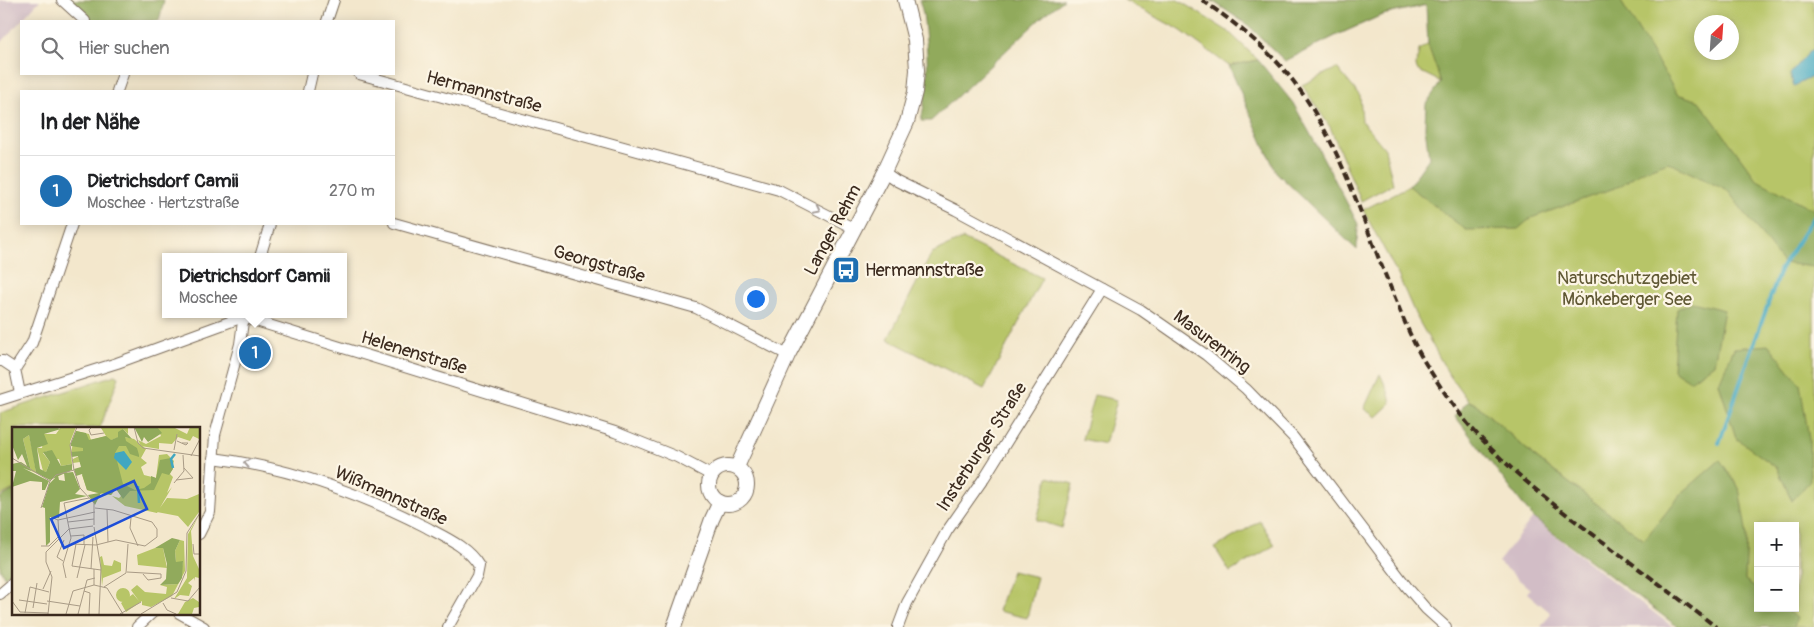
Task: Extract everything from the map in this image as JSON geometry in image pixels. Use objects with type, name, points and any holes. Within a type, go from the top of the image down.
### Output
[{"type":"street","points":[[62,0],[85,20]]},
{"type":"street","points":[[328,20],[334,0]]},
{"type":"street","name":"Langer Rehm","points":[[737,467],[788,355],[855,229],[908,122],[917,70],[915,40],[905,0]]},
{"type":"street","points":[[117,90],[123,75]]},
{"type":"street","points":[[308,90],[312,75]]},
{"type":"street","name":"Hermannstraße","points":[[363,75],[778,190],[855,229]]},
{"type":"street","name":"Masurenring","points":[[884,172],[897,181],[956,210],[1141,310],[1206,355],[1246,389],[1292,437],[1407,587],[1426,609],[1446,627]]},
{"type":"street","name":"Georgstraße","points":[[395,223],[696,308],[788,355]]},
{"type":"street","points":[[20,393],[15,369],[32,342],[72,225]]},
{"type":"street","points":[[261,253],[270,225]]},
{"type":"street","name":"Insterburger Straße","points":[[898,627],[907,603],[947,531],[984,478],[1102,289]]},
{"type":"street","points":[[0,400],[117,363],[239,318]]},
{"type":"street","points":[[200,532],[210,512],[215,435],[240,344],[244,318]]},
{"type":"street","name":"Helenenstraße","points":[[250,318],[615,432],[677,458],[711,475]]},
{"type":"street","points":[[0,360],[15,369]]},
{"type":"street","name":"Wißmannstraße","points":[[213,458],[245,462],[281,470],[335,486],[448,538],[472,554],[479,566],[477,576],[448,627]]},
{"type":"street","points":[[725,465],[737,467],[746,475],[748,487],[746,493],[738,502],[726,504],[720,502],[711,493],[709,487],[711,475],[715,470],[725,465]]},
{"type":"street","points":[[674,627],[712,519],[720,502]]},
{"type":"street","points":[[0,594],[12,584]]},
{"type":"street","points":[[138,627],[151,614]]},
{"type":"street","points":[[181,614],[204,627]]},
{"type":"shaded area","points":[[0,0],[40,0],[20,20],[0,44]]},
{"type":"shaded area","points":[[1533,518],[1673,627],[1541,627],[1551,613],[1527,593],[1530,589],[1498,562]]},
{"type":"green space","points":[[69,0],[164,0],[159,20],[92,20]]},
{"type":"green space","points":[[919,0],[1064,0],[1042,17],[931,121],[921,121],[927,65],[924,19]]},
{"type":"green space","points":[[1124,0],[1178,0],[1229,32],[1258,60],[1229,66],[1180,30]]},
{"type":"green space","name":"Naturschutzgebiet Mönkeberger See","points":[[1211,0],[1814,0],[1814,627],[1743,627],[1644,540],[1535,457],[1476,404],[1468,401],[1448,373],[1415,314],[1398,275],[1363,210],[1409,186],[1494,157],[1441,82],[1417,70],[1419,50],[1428,44],[1427,5],[1382,15],[1285,61],[1248,25]]},
{"type":"green space","points":[[1211,0],[1620,0],[1677,94],[1699,101],[1757,180],[1814,210],[1814,267],[1783,263],[1728,191],[1668,162],[1640,172],[1620,186],[1531,218],[1518,229],[1466,230],[1409,186],[1429,158],[1425,127],[1426,104],[1441,82],[1428,45],[1426,5],[1382,15],[1285,61],[1248,25]]},
{"type":"green space","points":[[1258,60],[1293,103],[1358,224],[1357,250],[1276,172],[1229,66]]},
{"type":"green space","points":[[1337,68],[1360,96],[1362,121],[1385,149],[1393,184],[1361,201],[1330,127],[1302,85]]},
{"type":"green space","points":[[963,239],[1042,278],[984,389],[888,339],[932,253]]},
{"type":"green space","points":[[1692,302],[1724,310],[1714,364],[1690,381],[1673,370],[1677,309]]},
{"type":"green space","points":[[1769,345],[1800,384],[1809,439],[1810,481],[1792,501],[1777,468],[1736,438],[1719,383],[1734,348]]},
{"type":"green space","points":[[1380,374],[1391,403],[1376,417],[1364,409]]},
{"type":"green space","points":[[115,375],[119,377],[100,427],[12,427],[12,490],[0,496],[0,413]]},
{"type":"green space","points":[[1094,395],[1117,400],[1105,444],[1082,439]]},
{"type":"green space","points":[[1468,401],[1476,404],[1535,457],[1644,540],[1681,494],[1720,460],[1739,488],[1747,536],[1745,580],[1754,586],[1754,612],[1789,612],[1797,618],[1794,627],[1678,627],[1533,518],[1455,416]]},
{"type":"green space","points":[[1048,477],[1073,484],[1062,528],[1037,520]]},
{"type":"green space","points":[[12,491],[12,571],[4,577],[0,568],[0,498]]},
{"type":"green space","points":[[1260,521],[1275,545],[1230,572],[1215,548]]},
{"type":"green space","points":[[1012,571],[1037,577],[1027,618],[998,611]]},
{"type":"water","points":[[1811,50],[1814,50],[1814,76],[1794,86],[1790,74]]},
{"type":"waterway","points":[[1719,443],[1780,270],[1814,216]]},
{"type":"railway","points":[[1202,0],[1240,28],[1267,52],[1296,85],[1313,110],[1341,164],[1417,348],[1443,390],[1468,424],[1516,473],[1551,502],[1716,627]]},
{"type":"place","name":"Hermannstraße","points":[[846,270]]},
{"type":"place","name":"Dietrichsdorf Camii","points":[[255,353]]}]
